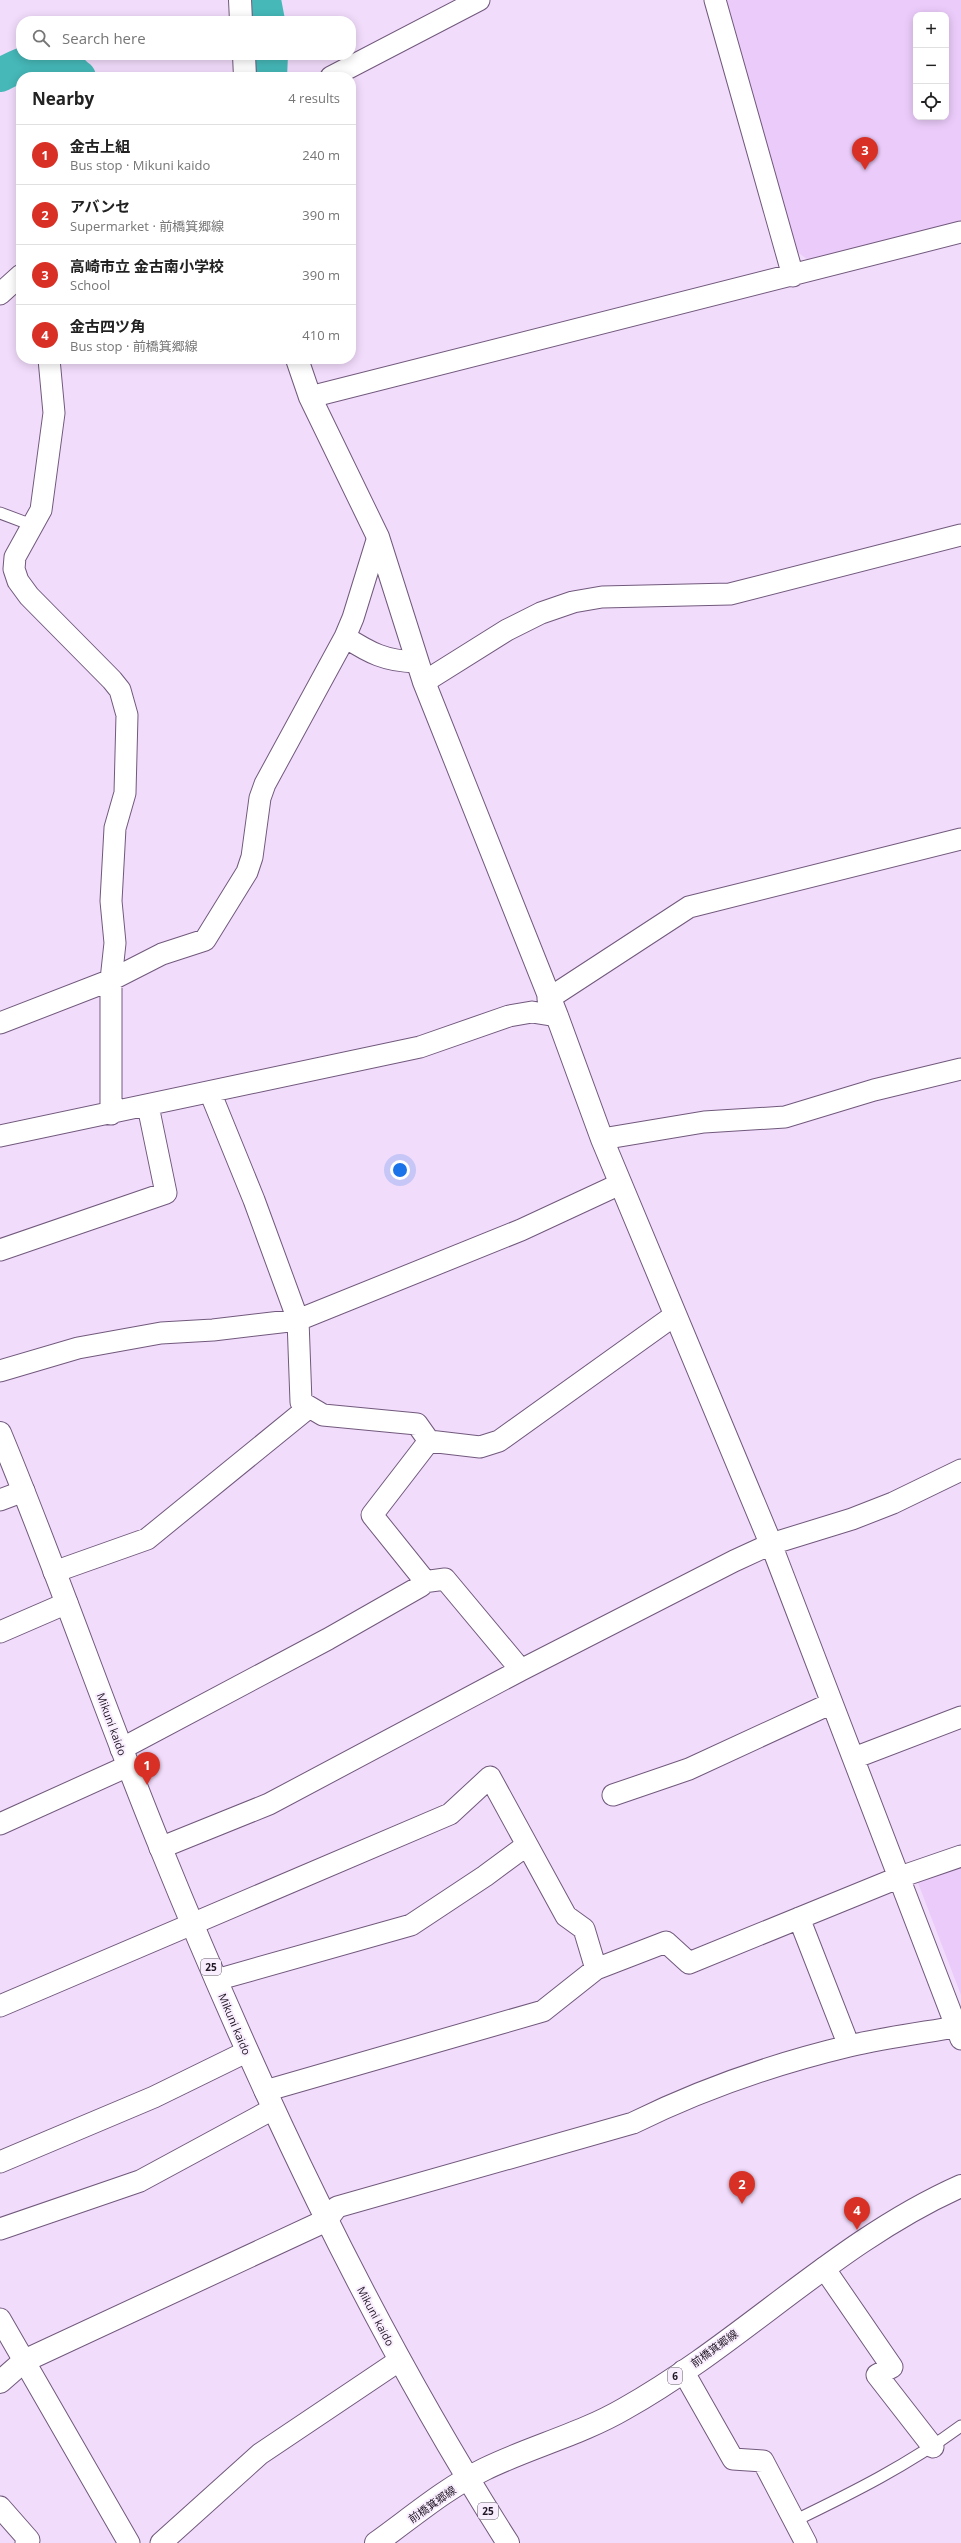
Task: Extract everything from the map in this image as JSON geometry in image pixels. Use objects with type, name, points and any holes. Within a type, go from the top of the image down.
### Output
[{"type":"main road","points":[[240,0],[241,16]]},
{"type":"main road","points":[[244,60],[245,72]]},
{"type":"main road","points":[[299,364],[310,397],[378,537],[416,662],[602,1139],[771,1544]]},
{"type":"main road","name":"Mikuni kaido","points":[[0,1433],[24,1491],[124,1757],[160,1848],[246,2052],[327,2220],[400,2360],[468,2479],[508,2543]]},
{"type":"main road","name":"前橋箕郷線","points":[[376,2543],[484,2469],[624,2410],[683,2371],[824,2268],[910,2212],[961,2186]]},
{"type":"main road","points":[[0,2382],[24,2361],[327,2220]]},
{"type":"street","points":[[341,72],[479,0]]},
{"type":"street","points":[[715,0],[793,276]]},
{"type":"street","points":[[310,397],[793,276],[961,232]]},
{"type":"street","points":[[0,294],[16,280]]},
{"type":"street","points":[[49,364],[54,413],[41,510],[14,557],[14,569],[18,581],[29,596],[112,680],[120,690],[125,708],[124,793],[115,828],[111,901],[115,943],[111,980],[111,1114]]},
{"type":"street","points":[[424,682],[507,630],[541,613],[573,602],[602,597],[730,594],[961,535]]},
{"type":"street","points":[[0,1023],[111,980],[162,954],[196,945],[205,940],[213,930],[247,872],[252,857],[260,798],[265,784],[345,636],[353,618],[378,537]]},
{"type":"street","points":[[345,636],[370,654],[384,658],[416,662]]},
{"type":"street","points":[[0,1136],[111,1114],[420,1047],[509,1016],[552,1008],[689,907],[961,839]]},
{"type":"street","points":[[602,1139],[704,1122],[785,1117],[874,1090],[961,1069]]},
{"type":"street","points":[[210,1092],[254,1200],[298,1320],[301,1402],[308,1408],[323,1415],[417,1424],[429,1441],[480,1447],[499,1441],[675,1315]]},
{"type":"street","points":[[0,1250],[166,1192],[148,1106]]},
{"type":"street","points":[[0,1371],[78,1348],[161,1333],[213,1330],[298,1320],[521,1230],[620,1184]]},
{"type":"street","points":[[54,1572],[147,1539],[308,1408]]},
{"type":"street","points":[[423,1582],[421,1576],[372,1515],[429,1441]]},
{"type":"street","points":[[160,1848],[269,1804],[669,1593],[771,1544],[852,1519],[893,1504],[961,1470]]},
{"type":"street","points":[[0,1500],[24,1491]]},
{"type":"street","points":[[327,2220],[337,2207],[633,2123],[678,2101],[728,2081],[849,2046],[959,2033],[771,1544]]},
{"type":"street","points":[[0,1824],[124,1757],[421,1586],[423,1582],[445,1579],[522,1670]]},
{"type":"street","points":[[0,1632],[67,1603]]},
{"type":"street","points":[[613,1795],[689,1769],[832,1703]]},
{"type":"street","points":[[854,1758],[961,1717]]},
{"type":"street","points":[[0,2006],[192,1922],[450,1814],[490,1777],[566,1916],[584,1929],[596,1969]]},
{"type":"street","points":[[216,1980],[411,1925],[485,1876],[527,1845]]},
{"type":"street","points":[[0,2229],[140,2182],[269,2100],[543,2011],[596,1969],[666,1942],[689,1963],[900,1877],[961,1856]]},
{"type":"street","points":[[799,1918],[849,2046]]},
{"type":"street","points":[[0,2162],[154,2097],[246,2052]]},
{"type":"street","points":[[824,2268],[892,2367],[877,2375],[933,2447]]},
{"type":"street","points":[[0,2318],[129,2543]]},
{"type":"street","points":[[161,2543],[260,2454],[400,2360]]},
{"type":"street","points":[[683,2371],[733,2459],[763,2461],[806,2543]]},
{"type":"street","points":[[0,2507],[29,2540],[26,2543]]},
{"type":"lane","points":[[0,513],[32,525]]},
{"type":"lane","points":[[794,2520],[850,2494],[933,2447],[961,2426]]},
{"type":"shaded area","points":[[721,0],[961,0],[961,224],[812,263],[791,247]]},
{"type":"shaded area","points":[[961,1860],[961,1995],[915,1875]]},
{"type":"waterway","points":[[264,0],[267,16]]},
{"type":"waterway","points":[[0,75],[23,64],[40,60]]},
{"type":"waterway","points":[[53,60],[65,65],[73,72]]},
{"type":"waterway","points":[[270,72],[271,60]]},
{"type":"place","name":"高崎市立 金古南小学校","points":[[865,170]]},
{"type":"place","name":"金古上組","points":[[147,1785]]},
{"type":"place","name":"アバンセ","points":[[742,2204]]},
{"type":"place","name":"金古四ツ角","points":[[857,2230]]}]
